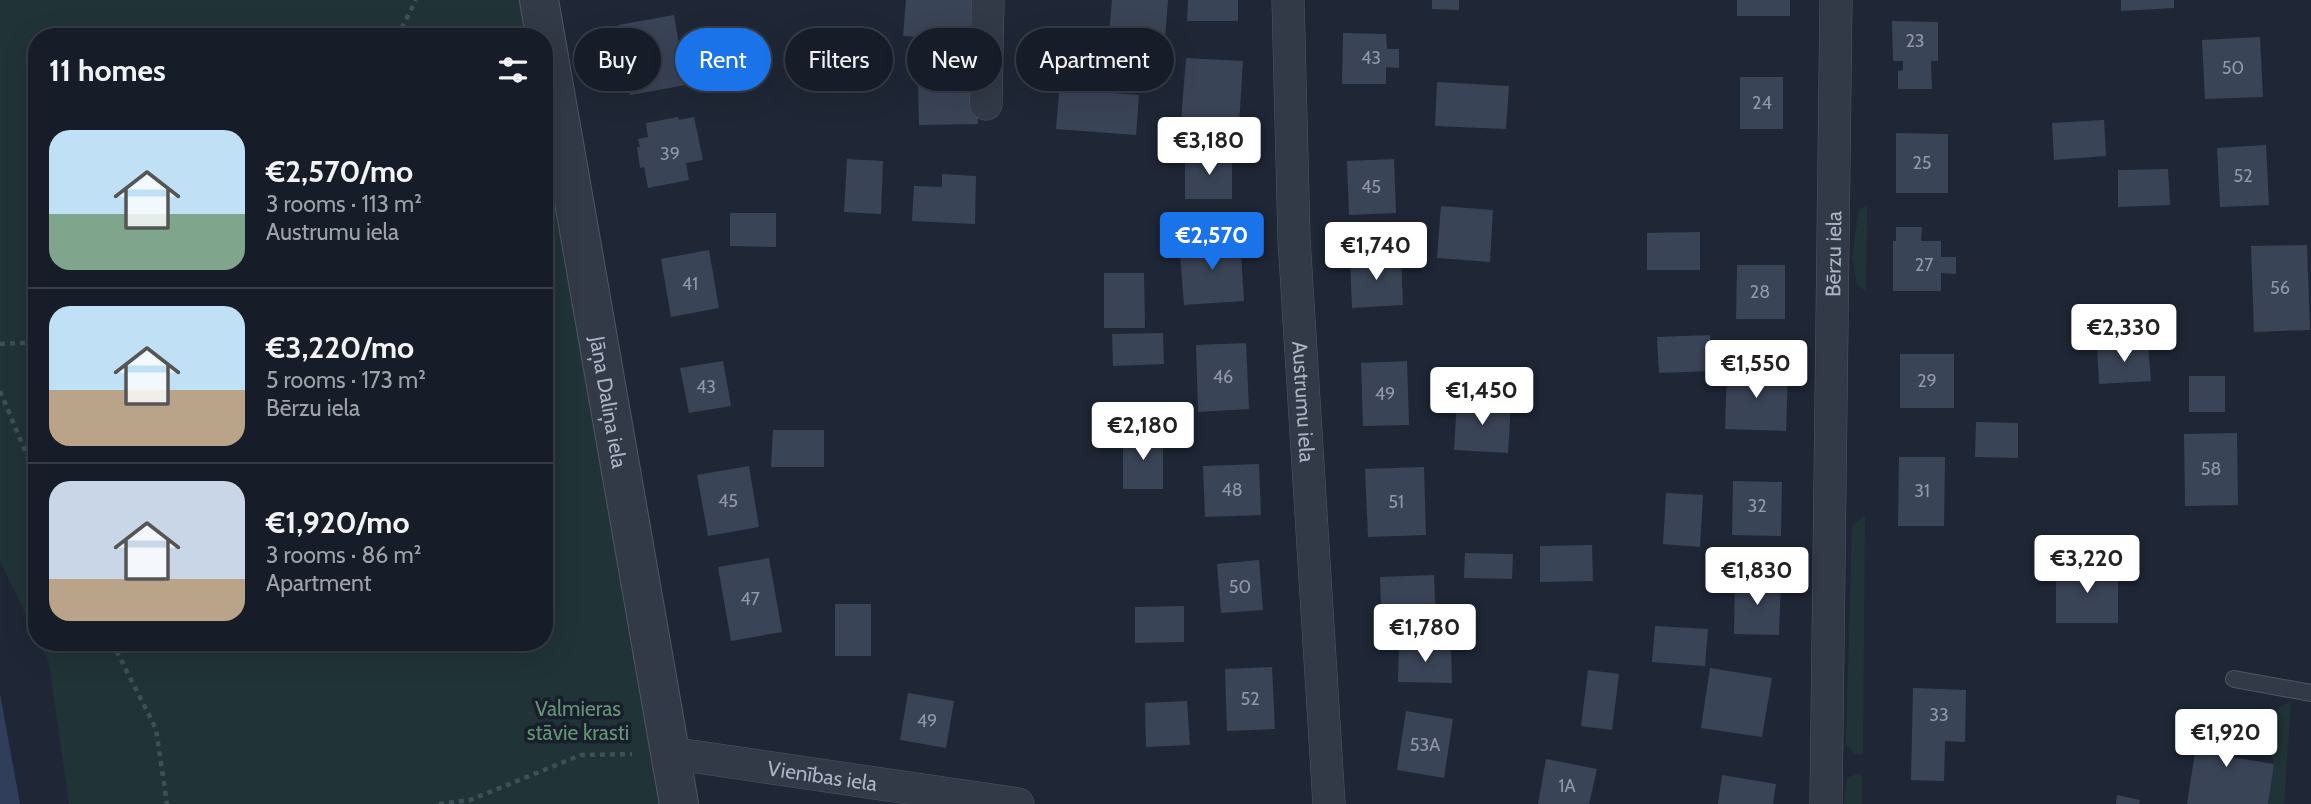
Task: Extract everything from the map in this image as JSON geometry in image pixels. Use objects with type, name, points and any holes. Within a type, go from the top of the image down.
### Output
[{"type":"street","name":"Jāņa Daliņa iela","points":[[539,0],[544,28]]},
{"type":"street","points":[[986,104],[988,0]]},
{"type":"street","name":"Austrumu iela","points":[[1288,0],[1294,239],[1329,804]]},
{"type":"street","name":"Bērzu iela","points":[[1826,804],[1836,0]]},
{"type":"street","name":"Jāņa Daliņa iela","points":[[553,80],[679,804]]},
{"type":"street","name":"Vienības iela","points":[[670,753],[1018,804]]},
{"type":"lane","points":[[2234,679],[2311,693]]},
{"type":"path","points":[[402,28],[416,0]]},
{"type":"path","points":[[0,344],[28,342]]},
{"type":"path","points":[[0,391],[28,458]]},
{"type":"path","points":[[116,651],[156,729],[167,804]]},
{"type":"path","points":[[439,804],[470,800],[581,755],[670,753]]},
{"type":"green space","name":"Valmieras stāvie krasti","points":[[0,0],[539,0],[544,28],[28,28],[28,619],[0,561]]},
{"type":"green space","name":"Valmieras stāvie krasti","points":[[553,80],[679,804],[69,804],[49,663],[43,651],[553,651]]},
{"type":"green space","points":[[1867,206],[1866,291],[1857,285],[1852,256],[1859,209]]},
{"type":"green space","points":[[1865,516],[1863,755],[1854,754],[1846,744],[1852,525]]},
{"type":"green space","points":[[2291,702],[2284,804],[2268,804],[2274,764],[2269,744],[2272,719],[2280,707]]},
{"type":"green space","points":[[1862,773],[1862,804],[1844,804],[1848,777]]},
{"type":"water","points":[[0,694],[20,804],[0,804]]},
{"type":"building","points":[[906,0],[972,0],[971,28],[907,28],[907,36],[903,36]]},
{"type":"building","points":[[1112,0],[1168,0],[1166,28],[1110,28]]},
{"type":"building","points":[[1188,0],[1238,0],[1238,21],[1187,21]]},
{"type":"building","points":[[1432,0],[1459,0],[1459,10],[1432,9]]},
{"type":"building","points":[[1737,0],[1790,0],[1790,16],[1737,16]]},
{"type":"building","points":[[2121,0],[2174,0],[2174,8],[2121,11]]},
{"type":"building","points":[[674,15],[675,87],[661,89],[661,28],[619,28],[618,25]]},
{"type":"building","points":[[1892,21],[1938,22],[1938,61],[1931,61],[1932,89],[1898,89],[1898,71],[1903,70],[1903,61],[1893,61]]},
{"type":"building","points":[[1343,33],[1386,34],[1387,49],[1399,49],[1399,68],[1386,67],[1386,84],[1342,84]]},
{"type":"building","points":[[2260,37],[2263,97],[2205,99],[2202,40]]},
{"type":"building","points":[[1186,58],[1243,61],[1239,125],[1181,121]]},
{"type":"building","points":[[1740,77],[1783,77],[1783,129],[1740,129]]},
{"type":"building","points":[[1437,82],[1509,86],[1506,129],[1435,126]]},
{"type":"building","points":[[629,91],[652,91],[630,95]]},
{"type":"building","points":[[918,91],[977,91],[978,124],[919,125]]},
{"type":"building","points":[[1059,91],[1139,95],[1136,135],[1056,129]]},
{"type":"building","points":[[678,117],[679,120],[694,117],[703,160],[686,163],[689,180],[648,188],[644,167],[640,168],[638,139],[648,137],[646,123]]},
{"type":"building","points":[[2104,120],[2106,156],[2054,160],[2052,123]]},
{"type":"building","points":[[1896,133],[1948,134],[1948,193],[1896,193]]},
{"type":"building","points":[[2266,145],[2269,205],[2220,207],[2217,148]]},
{"type":"building","points":[[1185,155],[1232,155],[1232,199],[1185,199]]},
{"type":"building","points":[[847,159],[883,161],[881,214],[844,212]]},
{"type":"building","points":[[1394,159],[1396,213],[1349,215],[1347,161]]},
{"type":"building","points":[[2168,169],[2170,205],[2118,207],[2118,170]]},
{"type":"building","points":[[942,174],[976,176],[975,224],[912,221],[914,186],[942,187]]},
{"type":"building","points":[[1441,206],[1493,210],[1490,262],[1437,258]]},
{"type":"building","points":[[730,213],[776,213],[776,247],[730,246]]},
{"type":"building","points":[[1896,227],[1922,227],[1921,241],[1941,241],[1941,257],[1956,257],[1956,274],[1941,273],[1941,291],[1893,291],[1893,241],[1896,241]]},
{"type":"building","points":[[1700,232],[1700,270],[1647,270],[1647,233]]},
{"type":"building","points":[[1240,239],[1244,301],[1184,305],[1179,243]]},
{"type":"building","points":[[2307,245],[2310,330],[2254,332],[2251,246]]},
{"type":"building","points":[[709,250],[719,308],[671,317],[661,259]]},
{"type":"building","points":[[1401,256],[1403,305],[1352,308],[1350,258]]},
{"type":"building","points":[[1737,265],[1785,265],[1785,319],[1736,319]]},
{"type":"building","points":[[1104,273],[1144,273],[1145,328],[1104,328]]},
{"type":"building","points":[[1163,333],[1164,364],[1113,366],[1112,334]]},
{"type":"building","points":[[1710,335],[1712,371],[1659,373],[1657,337]]},
{"type":"building","points":[[1246,343],[1249,409],[1198,412],[1196,345]]},
{"type":"building","points":[[2148,344],[2151,381],[2099,384],[2097,348]]},
{"type":"building","points":[[1900,354],[1954,354],[1954,408],[1900,408]]},
{"type":"building","points":[[723,361],[731,406],[689,413],[680,368]]},
{"type":"building","points":[[1407,361],[1409,425],[1363,426],[1361,363]]},
{"type":"building","points":[[1727,369],[1788,371],[1786,431],[1725,429]]},
{"type":"building","points":[[2189,376],[2225,376],[2225,412],[2189,412]]},
{"type":"building","points":[[1457,401],[1511,404],[1508,453],[1454,450]]},
{"type":"building","points":[[1976,422],[2018,423],[2018,458],[1975,457]]},
{"type":"building","points":[[773,430],[824,430],[824,467],[771,467]]},
{"type":"building","points":[[2237,433],[2238,505],[2185,506],[2184,434]]},
{"type":"building","points":[[1123,436],[1163,436],[1163,489],[1123,489]]},
{"type":"building","points":[[1899,457],[1945,457],[1944,526],[1898,526]]},
{"type":"building","points":[[1259,464],[1261,515],[1205,517],[1203,466]]},
{"type":"building","points":[[749,466],[759,527],[708,536],[697,475]]},
{"type":"building","points":[[1424,467],[1426,535],[1368,537],[1365,469]]},
{"type":"building","points":[[1733,481],[1782,482],[1781,536],[1732,535]]},
{"type":"building","points":[[1666,493],[1703,495],[1700,547],[1663,544]]},
{"type":"building","points":[[1592,545],[1593,581],[1540,582],[1540,546]]},
{"type":"building","points":[[1465,553],[1513,554],[1512,579],[1464,578]]},
{"type":"building","points":[[769,558],[782,632],[731,641],[718,567]]},
{"type":"building","points":[[1259,560],[1263,610],[1221,613],[1217,564]]},
{"type":"building","points":[[2056,566],[2118,566],[2118,623],[2056,623]]},
{"type":"building","points":[[1434,575],[1436,629],[1382,631],[1380,577]]},
{"type":"building","points":[[1735,579],[1781,580],[1779,635],[1734,634]]},
{"type":"building","points":[[835,604],[871,604],[871,656],[835,656]]},
{"type":"building","points":[[1184,606],[1184,642],[1135,643],[1135,607]]},
{"type":"building","points":[[1655,626],[1708,629],[1705,666],[1652,662]]},
{"type":"building","points":[[1399,646],[1451,646],[1452,683],[1398,682]]},
{"type":"building","points":[[1272,667],[1275,729],[1227,731],[1225,669]]},
{"type":"building","points":[[1710,668],[1772,678],[1762,737],[1701,728]]},
{"type":"building","points":[[1588,670],[1619,674],[1612,730],[1581,726]]},
{"type":"building","points":[[1913,688],[1966,690],[1965,742],[1945,741],[1944,781],[1911,780]]},
{"type":"building","points":[[908,693],[954,701],[946,748],[900,740]]},
{"type":"building","points":[[1187,701],[1190,745],[1146,747],[1145,703]]},
{"type":"building","points":[[1406,711],[1453,719],[1444,778],[1397,770]]},
{"type":"building","points":[[2201,714],[2237,720],[2231,757],[2274,764],[2268,804],[2187,804]]},
{"type":"building","points":[[1546,759],[1597,769],[1589,804],[1538,804]]},
{"type":"building","points":[[1722,775],[1776,784],[1773,804],[1718,804]]},
{"type":"building","points":[[2117,795],[2140,800],[2139,804],[2116,804]]}]
